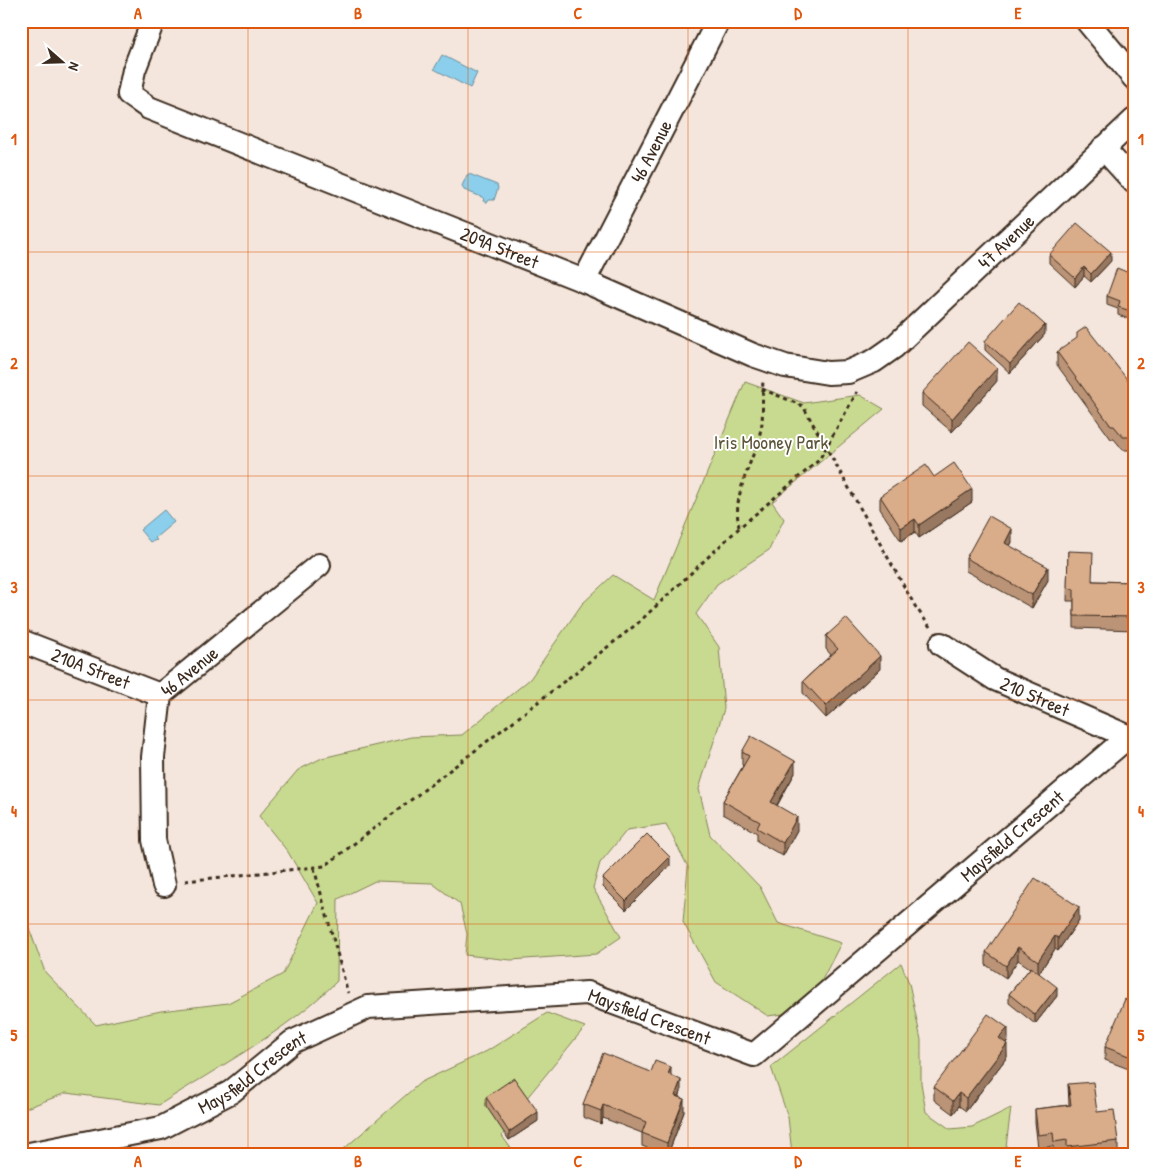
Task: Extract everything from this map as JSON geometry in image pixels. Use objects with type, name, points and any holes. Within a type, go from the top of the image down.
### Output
[{"type":"street","name":"209A Street","points":[[153,21],[134,70],[129,94],[149,108],[584,281],[770,361],[809,372],[828,373],[848,372],[874,361]]},
{"type":"street","name":"46 Avenue","points":[[584,281],[718,21]]},
{"type":"street","points":[[1087,21],[1134,78]]},
{"type":"street","name":"47 Avenue","points":[[874,361],[894,347],[1134,120]]},
{"type":"street","points":[[1103,148],[1134,182]]},
{"type":"street","name":"46 Avenue","points":[[164,885],[154,840],[153,757],[160,695],[319,565]]},
{"type":"street","name":"210A Street","points":[[21,641],[160,695]]},
{"type":"street","name":"210 Street","points":[[941,644],[995,679],[1131,738]]},
{"type":"street","name":"Maysfield Crescent","points":[[29,1154],[161,1128],[231,1092],[292,1042],[368,1007],[587,993],[754,1055],[1131,738]]},
{"type":"path","points":[[739,528],[736,513],[762,424],[763,381],[770,361]]},
{"type":"path","points":[[164,885],[208,877],[325,866],[638,623],[739,528],[820,460],[874,361]]},
{"type":"path","points":[[762,389],[801,405],[916,606],[941,644]]},
{"type":"path","points":[[314,868],[354,1014]]},
{"type":"green space","name":"Iris Mooney Park","points":[[745,382],[804,403],[860,395],[884,409],[772,502],[784,519],[769,550],[717,584],[696,614],[719,647],[724,709],[699,789],[710,835],[760,887],[778,923],[841,943],[806,1011],[768,1016],[716,982],[683,922],[688,867],[666,824],[627,830],[600,863],[593,888],[621,937],[596,954],[511,960],[465,955],[467,934],[460,904],[432,883],[375,881],[338,899],[337,981],[296,1016],[251,1048],[159,1105],[66,1093],[21,1110],[21,906],[45,972],[96,1025],[161,1011],[228,1003],[283,974],[318,903],[288,852],[259,816],[298,770],[322,758],[411,737],[462,735],[530,679],[582,604],[613,575],[654,600]]},
{"type":"green space","points":[[901,963],[909,983],[921,1040],[921,1083],[926,1112],[950,1129],[972,1127],[1011,1108],[1005,1154],[792,1154],[788,1117],[771,1067]]},
{"type":"green space","points":[[547,1013],[585,1027],[521,1105],[502,1136],[515,1154],[338,1154],[421,1082],[487,1051]]},
{"type":"water","points":[[442,55],[477,73],[470,88],[434,69]]},
{"type":"water","points":[[469,174],[497,185],[498,188],[494,200],[489,200],[487,203],[483,201],[484,198],[464,190],[462,186]]},
{"type":"water","points":[[164,510],[174,522],[155,538],[157,540],[150,542],[140,530]]},
{"type":"building","points":[[1077,223],[1111,252],[1091,274],[1084,267],[1075,278],[1049,255]]},
{"type":"building","points":[[1117,268],[1134,275],[1134,312],[1118,307],[1120,301],[1107,296]]},
{"type":"building","points":[[1019,302],[1045,325],[1010,364],[985,341]]},
{"type":"building","points":[[1086,327],[1134,388],[1134,437],[1123,437],[1114,426],[1111,426],[1057,352],[1077,338],[1077,333]]},
{"type":"building","points":[[968,342],[997,368],[952,419],[922,393]]},
{"type":"building","points":[[954,463],[972,489],[919,525],[915,519],[901,528],[880,496],[926,465],[934,477]]},
{"type":"building","points":[[989,516],[1012,529],[1005,543],[1048,567],[1032,595],[966,558]]},
{"type":"building","points":[[1068,551],[1093,552],[1092,581],[1134,582],[1134,617],[1074,616],[1074,589],[1067,588]]},
{"type":"building","points":[[846,618],[880,656],[826,706],[803,681],[838,649],[826,636]]},
{"type":"building","points":[[751,736],[795,761],[771,802],[797,817],[783,843],[757,828],[760,822],[723,801],[749,756],[742,752]]},
{"type":"building","points":[[647,834],[670,857],[626,901],[603,878]]},
{"type":"building","points":[[1035,878],[1079,907],[1058,938],[1055,936],[1038,961],[1018,947],[1006,966],[986,952]]},
{"type":"building","points":[[1031,967],[1057,987],[1035,1015],[1009,994]]},
{"type":"building","points":[[1125,999],[1134,1003],[1134,1058],[1105,1047]]},
{"type":"building","points":[[988,1014],[1008,1028],[999,1038],[1007,1044],[966,1098],[959,1093],[953,1101],[934,1087]]},
{"type":"building","points":[[603,1053],[651,1072],[655,1061],[671,1067],[668,1074],[681,1080],[675,1096],[684,1099],[667,1143],[642,1133],[646,1122],[603,1105],[601,1111],[583,1104]]},
{"type":"building","points":[[514,1078],[538,1112],[509,1132],[486,1097]]},
{"type":"building","points":[[1093,1082],[1097,1112],[1114,1110],[1118,1141],[1067,1147],[1067,1140],[1054,1142],[1053,1133],[1038,1135],[1035,1109],[1071,1105],[1068,1084]]}]
